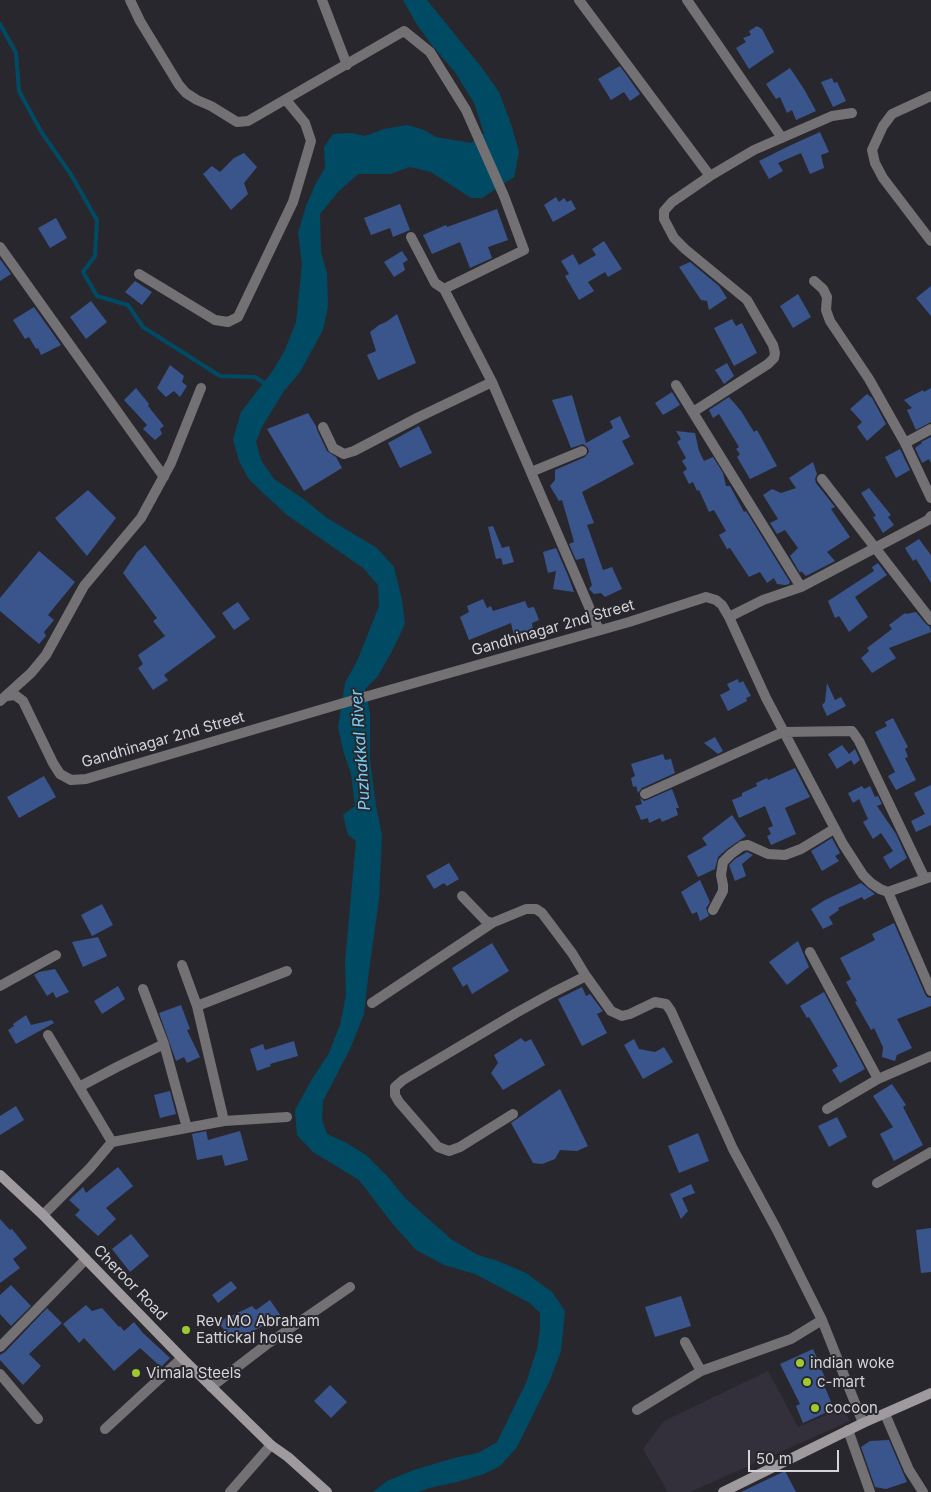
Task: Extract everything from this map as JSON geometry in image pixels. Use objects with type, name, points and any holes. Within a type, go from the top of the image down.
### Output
[{"type":"main road","name":"Cheroor Road","points":[[0,1175],[271,1446],[288,1457],[327,1492]]},
{"type":"main road","points":[[723,1492],[848,1430],[931,1393]]},
{"type":"street","points":[[130,0],[140,21],[179,85],[186,93],[236,122],[248,122],[404,31],[430,52],[466,110],[504,196],[524,250],[444,289]]},
{"type":"street","points":[[322,0],[347,65]]},
{"type":"street","points":[[579,0],[710,176]]},
{"type":"street","points":[[687,0],[782,138]]},
{"type":"street","points":[[931,96],[892,114],[883,126],[872,150],[874,163],[883,178],[931,241]]},
{"type":"street","points":[[139,274],[215,320],[228,322],[238,317],[293,202],[311,141],[305,123],[286,100]]},
{"type":"street","points":[[693,412],[768,364],[774,358],[774,345],[748,300],[674,238],[664,219],[664,211],[672,202],[710,176],[754,150],[832,116],[852,113]]},
{"type":"street","points":[[411,237],[435,283],[444,289],[492,382],[599,630]]},
{"type":"street","points":[[0,247],[164,477]]},
{"type":"street","points":[[814,282],[824,289],[827,297],[826,310],[830,321],[869,380],[905,442],[931,498]]},
{"type":"street","points":[[323,426],[333,448],[344,454],[354,452],[419,417],[492,382]]},
{"type":"street","points":[[676,385],[801,587]]},
{"type":"street","name":"Gandhinagar 2nd Street","points":[[3,698],[31,673],[46,655],[84,586],[141,518],[164,477],[201,388]]},
{"type":"street","points":[[905,442],[931,429]]},
{"type":"street","points":[[531,472],[582,451]]},
{"type":"street","points":[[822,479],[931,620]]},
{"type":"street","points":[[729,618],[763,600],[801,587],[875,549],[928,520],[931,516]]},
{"type":"street","name":"Gandhinagar 2nd Street","points":[[3,698],[15,695],[22,701],[53,764],[60,774],[71,780],[86,779],[599,630],[706,597],[716,600],[722,605],[782,732],[843,844],[870,883],[888,892]]},
{"type":"street","points":[[645,794],[782,732],[852,731],[859,741],[928,877],[888,892],[931,991]]},
{"type":"street","points":[[713,910],[723,892],[721,875],[723,862],[742,846],[748,845],[768,854],[785,855],[801,849],[834,829]]},
{"type":"street","points":[[462,896],[486,922],[492,923]]},
{"type":"street","points":[[372,1003],[492,923],[526,909],[536,908],[542,913],[572,953],[611,1011],[622,1016],[655,1002],[666,1004],[671,1011],[733,1149],[777,1230],[822,1320],[863,1423]]},
{"type":"street","points":[[810,952],[878,1079]]},
{"type":"street","points":[[0,986],[56,955]]},
{"type":"street","points":[[182,965],[196,1006],[224,1122]]},
{"type":"street","points":[[196,1006],[287,970]]},
{"type":"street","points":[[513,1114],[460,1147],[449,1151],[438,1147],[399,1102],[395,1095],[396,1087],[403,1080],[516,1013],[586,976]]},
{"type":"street","points":[[143,989],[164,1044],[187,1128]]},
{"type":"street","points":[[48,1035],[112,1142]]},
{"type":"street","points":[[79,1087],[164,1044]]},
{"type":"street","points":[[827,1109],[878,1079],[931,1056]]},
{"type":"street","points":[[42,1215],[90,1168],[112,1142],[224,1122],[287,1117]]},
{"type":"street","points":[[877,1183],[931,1152]]},
{"type":"street","points":[[0,1347],[86,1260]]},
{"type":"street","points":[[211,1387],[266,1345],[350,1287]]},
{"type":"street","points":[[637,1410],[701,1371],[791,1339],[822,1320]]},
{"type":"street","points":[[684,1342],[701,1371]]},
{"type":"street","points":[[106,1429],[182,1358]]},
{"type":"street","points":[[0,1374],[38,1419]]},
{"type":"street","points":[[885,1414],[909,1470],[923,1492]]},
{"type":"street","points":[[848,1430],[870,1492]]},
{"type":"street","points":[[230,1492],[271,1446]]},
{"type":"shaded area","points":[[768,1371],[798,1427],[843,1408],[850,1421],[690,1492],[668,1492],[643,1449],[664,1421]]},
{"type":"water","name":"Puzhakkal River","points":[[403,0],[427,0],[482,68],[499,92],[519,152],[514,177],[482,198],[471,198],[431,172],[410,167],[390,174],[358,174],[339,191],[320,214],[321,252],[327,273],[328,307],[323,330],[300,372],[284,391],[262,427],[256,442],[261,460],[274,479],[327,518],[377,548],[394,567],[402,600],[405,624],[378,676],[365,689],[370,713],[370,760],[382,835],[379,899],[364,1014],[350,1049],[323,1101],[322,1120],[327,1134],[366,1155],[406,1199],[451,1239],[478,1255],[526,1273],[552,1292],[565,1311],[561,1351],[550,1380],[517,1447],[500,1466],[484,1474],[418,1492],[373,1492],[387,1481],[414,1470],[478,1453],[497,1442],[526,1383],[537,1349],[540,1330],[540,1313],[530,1303],[475,1274],[444,1265],[416,1250],[392,1223],[359,1180],[313,1152],[297,1135],[295,1110],[328,1055],[340,1025],[346,995],[345,962],[356,841],[348,835],[343,815],[355,806],[351,774],[338,727],[345,683],[358,659],[379,606],[378,585],[363,568],[287,515],[248,478],[239,461],[233,439],[241,412],[272,372],[285,350],[296,322],[302,264],[298,233],[306,206],[325,168],[324,147],[333,134],[351,133],[365,136],[384,129],[407,125],[424,130],[436,137],[471,143],[484,133],[474,103],[455,72],[416,23]]},
{"type":"building","points":[[757,26],[762,29],[774,52],[749,69],[736,48],[746,42],[743,38],[751,35],[749,31]]},
{"type":"building","points":[[620,66],[640,94],[630,101],[624,92],[611,100],[598,79]]},
{"type":"building","points":[[790,68],[816,111],[796,120],[792,110],[787,113],[780,97],[776,99],[766,84]]},
{"type":"building","points":[[832,78],[834,83],[837,82],[846,101],[833,107],[821,82]]},
{"type":"building","points":[[820,132],[829,152],[821,155],[824,168],[810,174],[801,153],[778,163],[783,171],[769,179],[759,161]]},
{"type":"building","points":[[244,153],[257,167],[244,183],[248,194],[231,210],[203,174],[212,166],[220,172],[234,158]]},
{"type":"building","points":[[556,197],[559,202],[564,198],[567,202],[571,200],[576,209],[553,222],[544,205]]},
{"type":"building","points":[[400,204],[410,230],[393,237],[390,228],[371,235],[364,218]]},
{"type":"building","points":[[497,209],[508,240],[488,247],[492,258],[470,268],[460,242],[432,254],[423,235],[446,225],[447,227]]},
{"type":"building","points":[[56,218],[67,238],[50,248],[38,228]]},
{"type":"building","points":[[604,241],[622,269],[608,277],[605,272],[588,282],[594,291],[579,300],[565,276],[569,274],[561,261],[573,254],[579,265],[596,255],[592,249]]},
{"type":"building","points":[[402,251],[408,260],[403,263],[405,270],[394,277],[384,262]]},
{"type":"building","points":[[0,259],[11,274],[0,281]]},
{"type":"building","points":[[690,262],[719,286],[727,298],[709,310],[707,301],[701,300],[679,267]]},
{"type":"building","points":[[135,281],[152,292],[142,305],[125,292]]},
{"type":"building","points":[[931,286],[931,316],[916,298]]},
{"type":"building","points":[[798,294],[811,317],[793,328],[780,306]]},
{"type":"building","points":[[91,301],[107,322],[86,339],[70,317]]},
{"type":"building","points":[[34,307],[61,345],[41,355],[29,337],[25,339],[13,320]]},
{"type":"building","points":[[397,314],[416,363],[378,380],[367,355],[376,351],[370,332]]},
{"type":"building","points":[[732,319],[736,326],[742,323],[757,353],[734,366],[714,328]]},
{"type":"building","points":[[727,363],[734,376],[724,384],[715,370]]},
{"type":"building","points":[[170,365],[184,376],[182,382],[187,386],[180,397],[174,391],[166,397],[157,388]]},
{"type":"building","points":[[136,388],[164,426],[160,429],[162,434],[155,440],[143,429],[147,425],[124,400]]},
{"type":"building","points":[[931,388],[931,422],[916,430],[907,410],[912,408],[904,400]]},
{"type":"building","points":[[672,392],[680,405],[663,415],[655,403]]},
{"type":"building","points":[[867,394],[872,398],[886,424],[867,441],[857,427],[862,422],[850,409]]},
{"type":"building","points":[[572,395],[586,443],[613,428],[610,421],[620,416],[630,437],[622,441],[634,464],[582,492],[594,523],[587,525],[603,570],[612,567],[622,589],[605,597],[601,593],[594,594],[589,589],[592,585],[584,558],[576,560],[569,544],[574,542],[562,500],[559,501],[550,486],[555,480],[555,470],[585,457],[589,452],[588,448],[583,444],[571,448],[552,400]]},
{"type":"building","points":[[729,397],[741,411],[754,432],[757,430],[777,466],[750,479],[737,457],[740,454],[736,449],[739,447],[719,414],[713,418],[709,410]]},
{"type":"building","points":[[308,413],[327,451],[336,457],[342,468],[304,491],[267,429]]},
{"type":"building","points":[[419,426],[432,453],[400,468],[388,443]]},
{"type":"building","points":[[676,431],[695,433],[699,451],[704,461],[713,457],[723,473],[726,486],[730,486],[744,512],[746,511],[790,582],[789,584],[777,584],[774,578],[767,583],[760,572],[749,577],[730,548],[727,549],[719,535],[726,531],[714,510],[709,512],[699,490],[697,491],[693,482],[689,484],[683,472],[687,469],[682,461],[686,458],[677,442],[681,439]]},
{"type":"building","points":[[931,437],[931,463],[929,459],[922,463],[915,448],[921,442]]},
{"type":"building","points":[[900,449],[910,470],[896,478],[885,457]]},
{"type":"building","points":[[813,462],[817,474],[816,483],[835,507],[831,509],[850,537],[827,552],[835,561],[806,576],[801,571],[800,573],[790,556],[798,548],[785,530],[777,534],[770,523],[778,519],[763,495],[772,489],[781,493],[796,488],[789,478]]},
{"type":"building","points":[[869,488],[891,515],[888,517],[894,525],[883,533],[873,517],[876,516],[861,493]]},
{"type":"building","points":[[88,490],[116,518],[87,556],[55,518]]},
{"type":"building","points":[[493,526],[502,548],[509,546],[514,562],[503,565],[501,558],[496,559],[488,527]]},
{"type":"building","points":[[919,539],[931,555],[931,583],[916,559],[913,561],[905,548]]},
{"type":"building","points":[[145,545],[216,637],[164,675],[168,680],[153,690],[138,668],[143,664],[138,655],[165,636],[153,621],[157,618],[123,573],[137,552]]},
{"type":"building","points":[[556,548],[574,592],[553,589],[556,571],[548,573],[543,552]]},
{"type":"building","points":[[39,551],[75,582],[48,615],[54,620],[44,632],[46,636],[39,644],[0,611],[0,598]]},
{"type":"building","points":[[878,563],[887,575],[855,597],[868,617],[849,632],[839,616],[835,618],[828,601],[874,571],[872,567]]},
{"type":"building","points":[[483,599],[487,608],[491,606],[493,611],[525,601],[528,608],[534,607],[539,620],[532,623],[533,631],[514,636],[511,623],[469,640],[460,617],[469,612],[467,606]]},
{"type":"building","points":[[238,602],[250,619],[234,630],[222,613]]},
{"type":"building","points":[[916,612],[930,627],[931,632],[889,648],[896,658],[872,673],[861,658],[869,651],[867,648],[892,629],[889,625],[905,613]]},
{"type":"building","points":[[738,679],[739,683],[743,681],[751,696],[746,698],[747,701],[728,711],[720,695],[730,690],[727,684]]},
{"type":"building","points":[[827,683],[835,700],[841,697],[846,706],[827,716],[822,705],[825,702]]},
{"type":"building","points":[[893,718],[908,747],[905,749],[908,757],[905,758],[916,780],[896,790],[888,776],[895,772],[875,732],[887,726],[885,722]]},
{"type":"building","points":[[715,737],[723,751],[718,754],[704,743]]},
{"type":"building","points":[[842,745],[849,754],[855,749],[860,760],[854,765],[851,760],[837,769],[828,754]]},
{"type":"building","points":[[663,754],[665,760],[671,759],[675,773],[642,788],[638,793],[636,786],[633,787],[631,778],[635,776],[631,764]]},
{"type":"building","points":[[795,768],[810,797],[785,808],[796,834],[771,845],[767,836],[771,834],[768,828],[773,826],[765,806],[739,818],[732,800],[757,786],[756,783],[767,778],[768,780]]},
{"type":"building","points":[[44,776],[56,797],[19,818],[7,797]]},
{"type":"building","points":[[931,785],[931,825],[916,832],[911,821],[925,814],[914,793]]},
{"type":"building","points":[[862,786],[864,789],[870,786],[875,797],[878,796],[882,804],[877,806],[896,834],[907,858],[890,869],[883,857],[893,851],[881,833],[873,839],[863,822],[868,819],[859,799],[853,803],[848,793]]},
{"type":"building","points":[[672,789],[679,808],[676,808],[678,815],[662,822],[660,818],[649,823],[648,818],[641,820],[635,806],[642,804],[640,798],[644,801]]},
{"type":"building","points":[[732,815],[746,836],[718,857],[715,869],[698,877],[687,856],[707,845],[702,838]]},
{"type":"building","points":[[832,838],[840,853],[835,856],[839,861],[822,871],[811,851]]},
{"type":"building","points":[[747,852],[753,855],[742,864],[746,876],[735,881],[729,865]]},
{"type":"building","points":[[449,863],[459,879],[447,886],[444,883],[434,889],[426,876]]},
{"type":"building","points":[[700,880],[710,902],[706,908],[709,916],[700,921],[697,912],[692,914],[681,892]]},
{"type":"building","points":[[861,883],[875,894],[864,900],[862,897],[838,908],[839,910],[829,917],[833,924],[823,929],[811,909],[825,900]]},
{"type":"building","points":[[102,904],[113,925],[92,936],[81,915]]},
{"type":"building","points":[[894,923],[925,994],[931,998],[931,1006],[897,1019],[912,1048],[897,1055],[895,1061],[882,1057],[883,1047],[874,1028],[871,1030],[855,1002],[857,1001],[846,982],[851,979],[840,958],[875,940],[872,934]]},
{"type":"building","points":[[98,937],[107,956],[83,967],[72,942]]},
{"type":"building","points":[[798,941],[809,967],[787,985],[769,962]]},
{"type":"building","points":[[492,943],[509,971],[472,994],[467,984],[463,987],[452,968]]},
{"type":"building","points":[[55,969],[69,992],[56,998],[53,992],[47,996],[34,975],[39,972]]},
{"type":"building","points":[[118,986],[125,999],[102,1014],[94,1001]]},
{"type":"building","points":[[582,987],[586,996],[590,994],[603,1011],[597,1014],[607,1033],[582,1046],[558,999]]},
{"type":"building","points":[[824,992],[865,1069],[840,1083],[832,1070],[838,1066],[809,1017],[807,1018],[800,1006]]},
{"type":"building","points":[[181,1005],[190,1029],[187,1030],[200,1057],[187,1063],[184,1057],[176,1061],[159,1013]]},
{"type":"building","points":[[26,1015],[31,1025],[52,1020],[54,1023],[16,1044],[8,1030]]},
{"type":"building","points":[[521,1038],[525,1042],[531,1039],[545,1065],[503,1090],[491,1073],[498,1063],[494,1055]]},
{"type":"building","points":[[634,1039],[639,1049],[655,1052],[664,1047],[673,1062],[643,1079],[624,1045]]},
{"type":"building","points":[[294,1041],[298,1056],[270,1064],[271,1066],[257,1071],[250,1049],[263,1044],[265,1050]]},
{"type":"building","points":[[892,1084],[906,1105],[903,1107],[923,1145],[894,1161],[880,1134],[893,1127],[873,1096]]},
{"type":"building","points":[[560,1089],[588,1146],[577,1151],[560,1150],[555,1159],[542,1164],[533,1163],[511,1123]]},
{"type":"building","points":[[170,1091],[176,1114],[160,1118],[154,1095]]},
{"type":"building","points":[[16,1106],[24,1120],[0,1135],[0,1116]]},
{"type":"building","points":[[837,1117],[847,1137],[829,1147],[818,1126]]},
{"type":"building","points":[[206,1131],[208,1140],[240,1131],[248,1160],[225,1166],[222,1155],[197,1160],[192,1134]]},
{"type":"building","points":[[698,1133],[709,1161],[679,1173],[668,1146]]},
{"type":"building","points":[[118,1167],[133,1186],[106,1208],[116,1219],[98,1236],[75,1215],[80,1210],[69,1200],[83,1187],[86,1193]]},
{"type":"building","points":[[691,1184],[695,1193],[682,1198],[688,1211],[681,1219],[670,1194]]},
{"type":"building","points":[[0,1219],[10,1230],[12,1229],[27,1248],[13,1259],[20,1268],[0,1283]]},
{"type":"building","points":[[931,1228],[931,1272],[921,1273],[916,1230]]},
{"type":"building","points":[[131,1234],[149,1256],[130,1272],[112,1249]]},
{"type":"building","points":[[231,1281],[237,1288],[218,1303],[212,1295]]},
{"type":"building","points":[[11,1285],[31,1306],[11,1326],[0,1314],[0,1295]]},
{"type":"building","points":[[681,1296],[691,1326],[655,1337],[645,1307]]},
{"type":"building","points":[[270,1300],[283,1319],[246,1334],[234,1343],[219,1323],[230,1315],[252,1306],[256,1310]]},
{"type":"building","points":[[86,1305],[92,1311],[102,1308],[124,1331],[134,1322],[170,1358],[161,1367],[140,1348],[114,1371],[84,1338],[79,1343],[63,1324]]},
{"type":"building","points":[[47,1308],[62,1323],[29,1354],[41,1366],[23,1385],[0,1360],[0,1355]]},
{"type":"building","points":[[813,1349],[828,1383],[824,1385],[834,1409],[803,1423],[796,1406],[800,1404],[780,1364]]},
{"type":"building","points":[[330,1385],[347,1402],[331,1418],[314,1401]]},
{"type":"building","points":[[889,1440],[907,1482],[886,1489],[875,1487],[861,1447],[870,1441]]},
{"type":"building","points":[[785,1471],[796,1492],[741,1492]]},
{"type":"waterway","points":[[0,24],[16,53],[19,91],[42,133],[70,173],[97,220],[95,256],[83,272],[97,296],[128,305],[143,327],[220,376],[255,377],[267,385]]},
{"type":"place","name":"Rev MO Abraham Eattickal house","points":[[186,1330]]},
{"type":"place","name":"indian woke","points":[[800,1363]]},
{"type":"place","name":"Vimala Steels","points":[[136,1373]]},
{"type":"place","name":"c-mart","points":[[807,1382]]},
{"type":"place","name":"cocoon","points":[[815,1408]]}]
